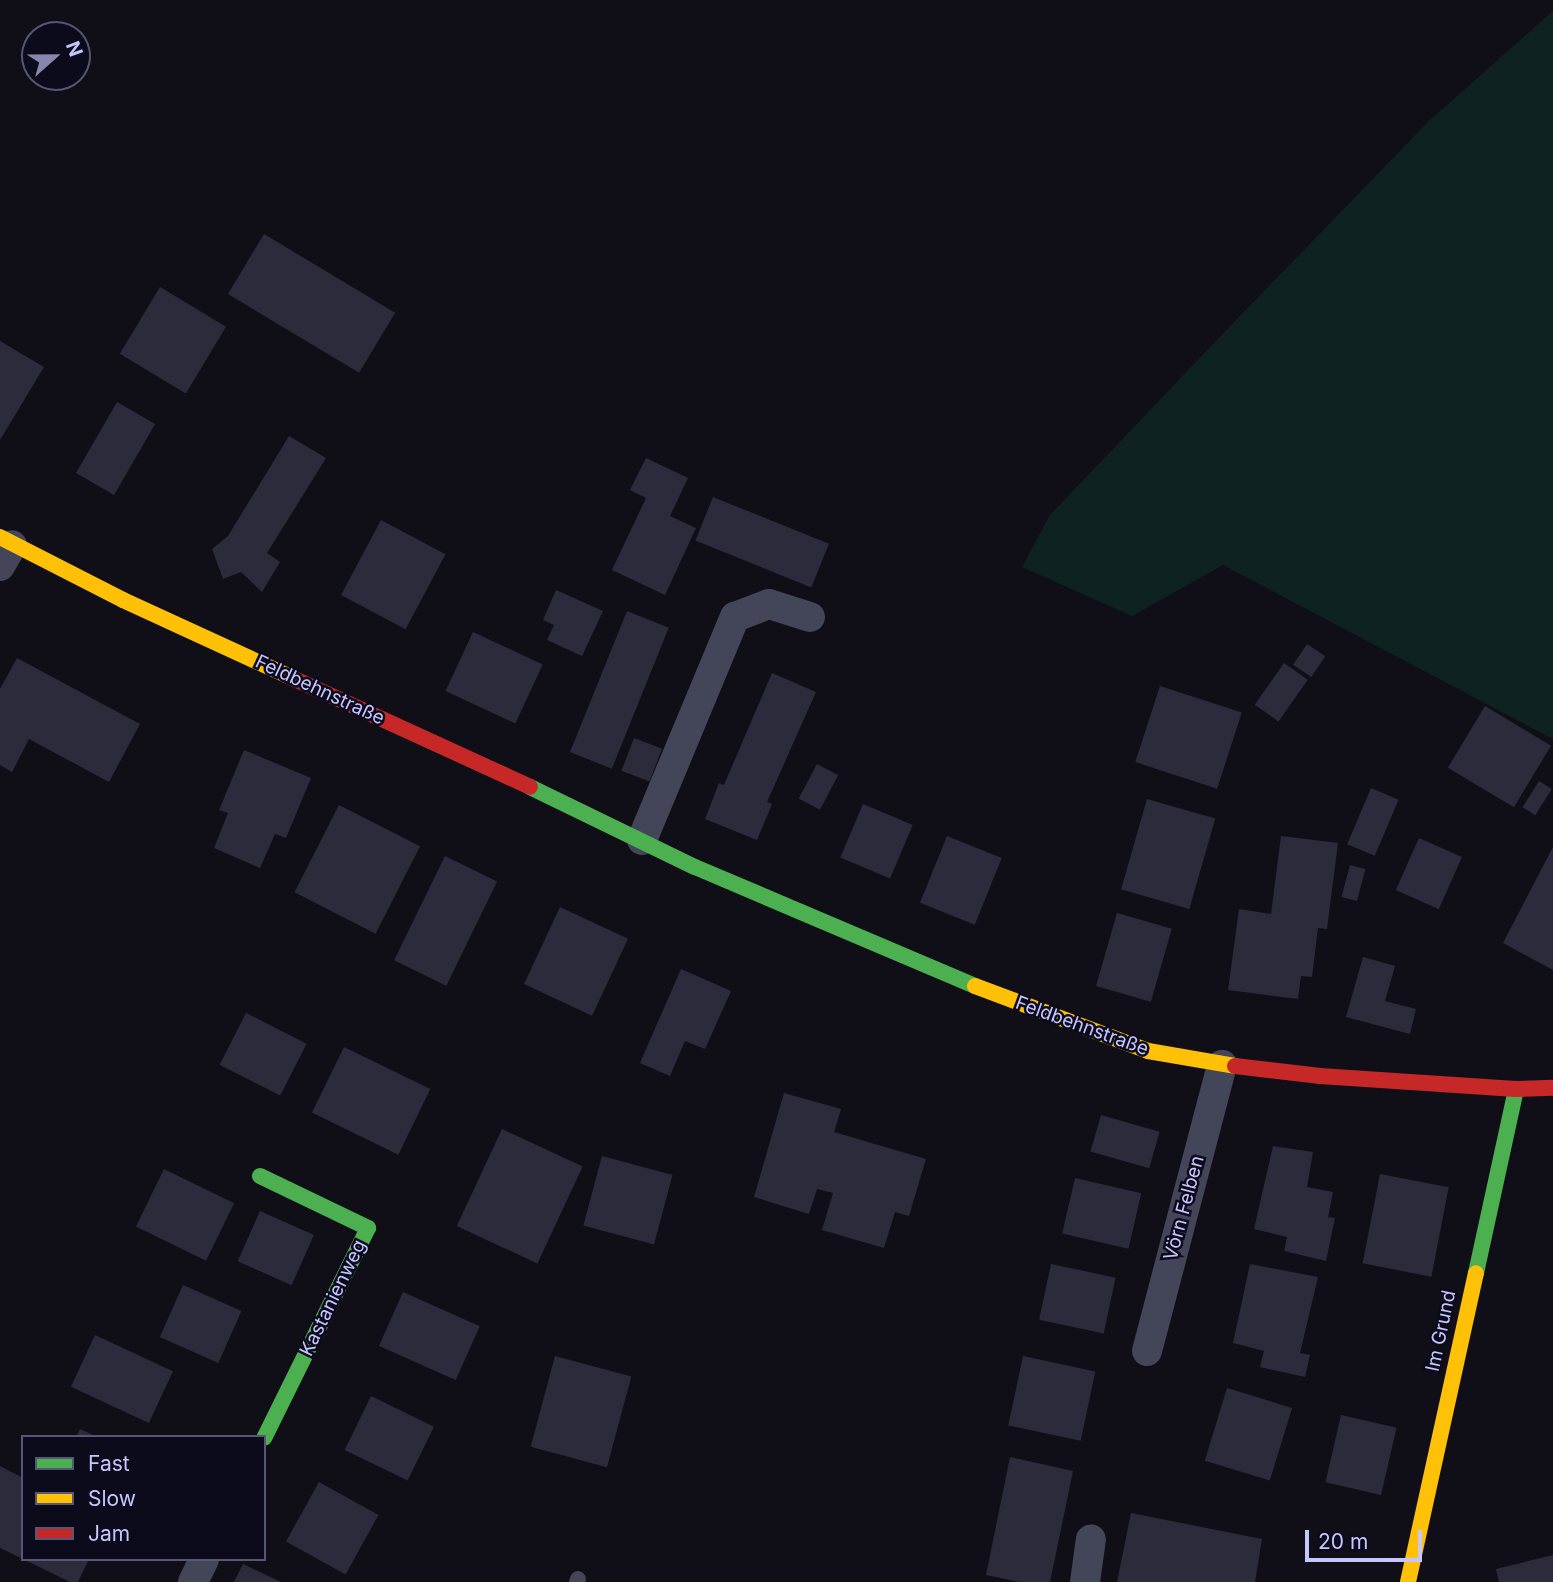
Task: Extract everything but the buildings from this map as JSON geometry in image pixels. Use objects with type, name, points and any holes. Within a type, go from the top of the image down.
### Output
[{"type":"street","name":"Feldbehnstraße","points":[[4,549],[123,600],[695,867],[1019,1005],[1148,1051],[1222,1065],[1516,1090],[1553,1088]]},
{"type":"street","points":[[642,840],[735,617],[769,604],[810,617]]},
{"type":"street","name":"Vörn Felben","points":[[1147,1351],[1222,1065]]},
{"type":"street","name":"Im Grund","points":[[1408,1582],[1516,1090]]},
{"type":"street","name":"Kastanienweg","points":[[260,1176],[368,1228],[265,1435]]},
{"type":"street","points":[[1085,1582],[1091,1539]]},
{"type":"street","points":[[193,1582],[203,1561]]},
{"type":"green space","points":[[1553,11],[1553,739],[1223,565],[1132,616],[1022,567],[1050,515],[1236,320],[1430,120]]},
{"type":"traffic: fast","points":[[530,787],[695,867],[975,986]]},
{"type":"traffic: fast","points":[[1476,1273],[1516,1089]]},
{"type":"traffic: fast","points":[[260,1176],[368,1228],[265,1435]]},
{"type":"traffic: slow","points":[[0,537],[123,600],[288,676]]},
{"type":"traffic: slow","points":[[975,986],[1148,1051],[1235,1066]]},
{"type":"traffic: slow","points":[[1408,1582],[1476,1273]]},
{"type":"traffic: jam","points":[[288,676],[530,787]]},
{"type":"traffic: jam","points":[[1235,1066],[1320,1076],[1516,1089],[1553,1088]]}]
